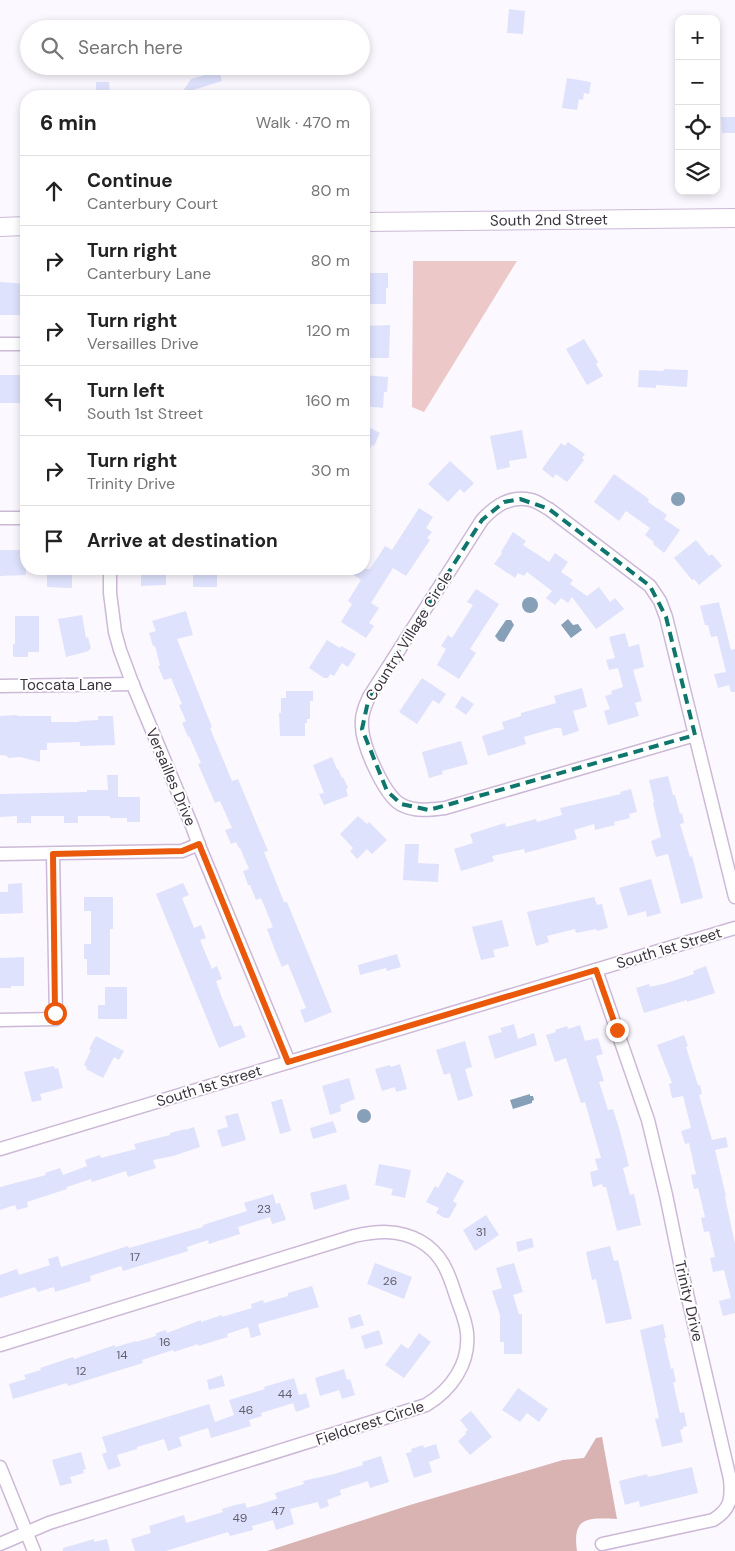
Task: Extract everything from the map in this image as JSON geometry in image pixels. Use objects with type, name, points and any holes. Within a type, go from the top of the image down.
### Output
[{"type":"main road","name":"South 2nd Street","points":[[370,222],[735,218]]},
{"type":"main road","points":[[0,227],[20,226]]},
{"type":"street","points":[[0,344],[20,344]]},
{"type":"street","name":"Country Village Circle","points":[[695,735],[445,808],[428,810],[413,809],[401,804],[387,791],[368,751],[362,729],[362,718],[364,707],[369,697],[482,520],[494,508],[504,502],[520,499],[532,500],[549,509],[650,586],[660,601],[666,617],[735,897]]},
{"type":"street","points":[[0,518],[20,518]]},
{"type":"street","name":"Versailles Drive","points":[[110,575],[115,632],[120,650],[288,1062]]},
{"type":"street","name":"Toccata Lane","points":[[0,686],[133,684]]},
{"type":"street","points":[[0,854],[182,851],[199,844]]},
{"type":"street","points":[[0,1020],[56,1019],[53,854]]},
{"type":"street","name":"South 1st Street","points":[[0,1150],[735,928]]},
{"type":"street","name":"Trinity Drive","points":[[596,970],[648,1120],[730,1479],[731,1492],[728,1507],[720,1516],[713,1520],[602,1544]]},
{"type":"street","name":"Fieldcrest Circle","points":[[0,1346],[354,1236],[385,1231],[419,1241],[426,1245],[443,1262],[465,1321],[467,1332],[466,1349],[458,1374],[445,1392],[426,1405],[50,1523],[0,1544]]},
{"type":"street","points":[[0,1468],[34,1551]]},
{"type":"highlighted area","points":[[520,499],[549,509],[650,586],[666,617],[695,735],[429,810],[401,804],[387,791],[362,729],[369,697],[482,520],[504,502]]},
{"type":"shaded area","points":[[413,261],[517,261],[424,412],[412,407]]},
{"type":"shaded area","points":[[602,1437],[617,1519],[590,1519],[584,1521],[577,1531],[577,1551],[267,1551],[410,1505],[563,1460],[584,1458],[596,1438]]},
{"type":"water","points":[[675,492],[681,492],[685,499],[681,506],[675,506],[671,502],[671,496]]},
{"type":"water","points":[[530,597],[536,599],[538,605],[536,611],[530,613],[524,611],[522,605],[524,599]]},
{"type":"water","points":[[568,619],[573,625],[578,624],[582,630],[571,638],[561,625]]},
{"type":"water","points":[[506,620],[511,620],[514,625],[504,642],[499,641],[495,636]]},
{"type":"water","points":[[530,1094],[534,1100],[532,1103],[513,1109],[510,1100]]},
{"type":"water","points":[[361,1109],[367,1109],[371,1116],[367,1123],[361,1123],[357,1119],[357,1113]]},
{"type":"building","points":[[509,9],[525,11],[523,34],[507,33]]},
{"type":"building","points":[[205,75],[220,75],[222,81],[194,90],[184,90],[191,79]]},
{"type":"building","points":[[567,78],[591,82],[589,94],[584,93],[583,100],[579,99],[577,110],[562,108]]},
{"type":"building","points":[[96,82],[109,82],[110,90],[96,90]]},
{"type":"building","points":[[721,117],[735,117],[735,133],[722,133]]},
{"type":"building","points":[[370,273],[388,273],[386,304],[370,304]]},
{"type":"building","points":[[0,282],[20,284],[20,315],[0,315]]},
{"type":"building","points":[[390,325],[389,358],[370,358],[370,326]]},
{"type":"building","points":[[584,339],[598,362],[596,364],[603,376],[587,385],[566,349]]},
{"type":"building","points":[[664,369],[688,370],[687,387],[656,385],[656,388],[638,387],[639,370],[663,371]]},
{"type":"building","points":[[0,375],[20,375],[20,403],[0,403]]},
{"type":"building","points":[[370,376],[388,377],[387,392],[384,392],[383,408],[370,407]]},
{"type":"building","points":[[370,428],[380,433],[374,446],[372,445],[370,449]]},
{"type":"building","points":[[522,430],[527,458],[509,461],[510,467],[497,470],[490,436]]},
{"type":"building","points":[[568,442],[585,454],[582,458],[584,460],[567,482],[556,474],[553,478],[542,469],[561,443],[565,446]]},
{"type":"building","points":[[450,461],[474,483],[464,493],[460,489],[448,502],[428,484]]},
{"type":"building","points":[[614,474],[649,499],[648,502],[667,515],[664,519],[680,530],[664,553],[645,535],[650,528],[626,511],[619,521],[594,502]]},
{"type":"building","points":[[419,508],[433,517],[426,528],[432,532],[427,538],[430,540],[406,576],[393,568],[371,603],[379,608],[369,623],[374,626],[366,638],[341,622],[352,604],[348,601],[361,580],[353,575],[370,575],[370,569],[385,546],[392,550]]},
{"type":"building","points":[[513,532],[526,541],[523,545],[549,562],[555,553],[568,562],[561,572],[573,580],[570,584],[587,596],[599,587],[610,602],[615,598],[624,609],[596,629],[572,597],[568,603],[561,598],[555,605],[546,598],[552,591],[527,572],[524,576],[518,573],[515,578],[494,564]]},
{"type":"building","points":[[696,540],[709,556],[712,554],[722,566],[699,585],[694,579],[692,580],[674,558]]},
{"type":"building","points":[[0,550],[20,550],[20,575],[26,575],[0,576]]},
{"type":"building","points":[[47,575],[72,575],[72,588],[47,587]]},
{"type":"building","points":[[141,575],[166,575],[166,585],[141,586]]},
{"type":"building","points":[[193,575],[217,575],[217,587],[193,587]]},
{"type":"building","points":[[476,589],[499,604],[470,649],[476,653],[459,679],[437,665],[446,649],[441,646],[448,635],[452,638],[473,605],[467,602]]},
{"type":"building","points":[[719,602],[731,650],[735,649],[735,692],[731,692],[729,685],[718,688],[714,674],[726,672],[717,636],[711,637],[708,625],[705,625],[700,606]]},
{"type":"building","points":[[186,611],[193,635],[177,639],[232,781],[238,779],[268,851],[264,852],[284,902],[287,902],[332,1012],[305,1023],[300,1010],[306,1008],[288,964],[282,967],[267,929],[273,927],[261,898],[256,900],[250,885],[248,885],[243,871],[249,869],[236,842],[231,844],[225,830],[232,828],[220,801],[215,803],[198,764],[201,763],[182,723],[186,721],[179,705],[182,704],[171,678],[164,680],[158,666],[160,665],[155,646],[153,646],[149,633],[156,631],[152,621]]},
{"type":"building","points":[[82,615],[86,638],[88,637],[91,649],[66,657],[58,619]]},
{"type":"building","points":[[15,616],[39,616],[39,652],[28,652],[28,657],[13,656]]},
{"type":"building","points":[[625,633],[629,647],[639,644],[644,667],[633,670],[642,701],[635,703],[639,716],[608,725],[604,711],[610,709],[605,696],[612,694],[611,691],[623,687],[618,668],[609,670],[606,660],[615,658],[609,637]]},
{"type":"building","points":[[327,640],[340,648],[341,646],[356,654],[348,667],[342,663],[334,676],[330,674],[328,678],[324,678],[309,668]]},
{"type":"building","points":[[422,678],[446,694],[439,704],[433,700],[417,724],[399,712]]},
{"type":"building","points":[[582,688],[587,707],[573,711],[579,731],[563,736],[561,728],[555,728],[524,737],[526,744],[488,756],[482,736],[504,729],[502,722],[521,716],[521,713],[556,703],[554,696]]},
{"type":"building","points":[[286,691],[313,691],[313,701],[310,701],[310,719],[307,719],[307,723],[305,723],[305,736],[280,736],[279,713],[281,713],[281,698],[286,698]]},
{"type":"building","points":[[462,696],[474,704],[466,715],[455,707]]},
{"type":"building","points":[[0,716],[51,716],[51,722],[79,722],[98,720],[98,716],[113,716],[115,745],[80,746],[80,742],[47,743],[47,750],[40,750],[40,762],[20,757],[8,758],[7,756],[0,755]]},
{"type":"building","points":[[461,741],[468,764],[442,771],[443,774],[429,778],[422,752]]},
{"type":"building","points":[[332,757],[348,788],[346,789],[348,796],[324,805],[319,794],[324,793],[313,765]]},
{"type":"building","points":[[107,775],[118,775],[118,797],[140,797],[140,822],[127,822],[127,818],[110,818],[110,816],[78,816],[78,823],[64,823],[64,816],[31,816],[31,823],[17,823],[17,816],[0,817],[0,794],[108,790]]},
{"type":"building","points":[[668,776],[680,814],[682,813],[684,823],[680,824],[690,857],[692,856],[703,898],[681,904],[668,854],[656,857],[651,841],[661,837],[649,780]]},
{"type":"building","points":[[631,789],[637,812],[629,814],[630,818],[614,822],[615,825],[595,830],[594,824],[574,830],[577,839],[525,853],[524,849],[492,856],[494,861],[461,871],[454,849],[473,843],[470,834],[505,823],[506,827],[536,819],[537,822],[562,815],[560,808],[621,794],[620,792]]},
{"type":"building","points":[[358,816],[367,824],[369,822],[387,840],[372,854],[367,849],[357,859],[350,851],[353,848],[340,834]]},
{"type":"building","points":[[405,844],[419,844],[418,863],[439,864],[438,882],[403,880]]},
{"type":"building","points":[[651,879],[661,913],[647,917],[646,911],[628,916],[619,888]]},
{"type":"building","points":[[22,883],[23,913],[0,914],[0,892],[8,892],[8,884]]},
{"type":"building","points":[[183,883],[189,895],[182,898],[194,928],[201,925],[206,938],[200,940],[212,969],[217,966],[222,979],[216,981],[222,998],[234,1027],[241,1025],[246,1037],[219,1048],[156,894]]},
{"type":"building","points":[[84,897],[113,897],[113,929],[110,929],[110,975],[87,975],[87,959],[84,959],[84,944],[91,944],[91,911],[84,911]]},
{"type":"building","points":[[594,897],[597,905],[602,904],[608,928],[576,933],[575,929],[547,936],[549,942],[536,946],[527,912]]},
{"type":"building","points":[[502,920],[509,946],[493,950],[495,957],[481,960],[472,927]]},
{"type":"building","points":[[397,954],[401,967],[387,971],[386,968],[360,975],[358,965]]},
{"type":"building","points":[[24,957],[24,986],[0,988],[0,958]]},
{"type":"building","points":[[706,966],[715,993],[644,1013],[636,988],[649,984],[650,987],[667,983],[694,974],[693,971]]},
{"type":"building","points":[[105,987],[127,987],[127,1019],[98,1019],[98,1005],[105,1005]]},
{"type":"building","points":[[514,1024],[518,1039],[534,1033],[537,1045],[495,1059],[488,1036],[502,1032],[500,1028]]},
{"type":"building","points":[[580,1025],[585,1041],[598,1038],[603,1054],[596,1056],[604,1081],[599,1082],[608,1110],[613,1109],[619,1128],[629,1166],[623,1168],[630,1195],[634,1194],[641,1225],[617,1231],[606,1187],[603,1187],[602,1184],[593,1187],[590,1172],[598,1170],[595,1159],[601,1158],[585,1102],[581,1103],[566,1058],[555,1062],[546,1035],[567,1026],[568,1029]]},
{"type":"building","points":[[684,1035],[698,1085],[700,1085],[702,1094],[699,1095],[712,1140],[726,1137],[728,1147],[715,1150],[735,1244],[735,1313],[723,1316],[719,1301],[731,1298],[724,1270],[713,1272],[710,1258],[715,1257],[709,1231],[704,1232],[701,1218],[705,1217],[698,1188],[694,1189],[691,1175],[696,1174],[689,1143],[685,1144],[681,1131],[691,1128],[683,1096],[672,1098],[669,1084],[672,1083],[657,1045]]},
{"type":"building","points":[[96,1036],[124,1051],[119,1060],[114,1057],[103,1078],[86,1069],[87,1067],[84,1065]]},
{"type":"building","points":[[465,1041],[472,1067],[465,1069],[473,1096],[458,1101],[450,1073],[444,1075],[436,1050]]},
{"type":"building","points":[[400,1064],[407,1089],[396,1092],[395,1087],[382,1091],[375,1069]]},
{"type":"building","points":[[54,1066],[55,1069],[58,1068],[63,1088],[40,1094],[42,1100],[32,1102],[24,1072]]},
{"type":"building","points":[[349,1078],[355,1099],[340,1105],[341,1111],[330,1115],[322,1086]]},
{"type":"building","points":[[282,1099],[291,1131],[280,1134],[271,1102]]},
{"type":"building","points":[[238,1113],[246,1140],[222,1147],[217,1130],[228,1127],[225,1116]]},
{"type":"building","points":[[333,1121],[337,1132],[313,1139],[310,1128]]},
{"type":"building","points":[[194,1127],[200,1147],[153,1160],[156,1168],[128,1177],[126,1171],[92,1182],[91,1179],[27,1202],[28,1207],[17,1210],[15,1205],[0,1210],[0,1187],[46,1175],[45,1173],[60,1168],[63,1175],[87,1166],[85,1160],[100,1155],[101,1158],[136,1149],[134,1144]]},
{"type":"building","points":[[379,1164],[411,1170],[405,1198],[391,1195],[393,1189],[375,1185]]},
{"type":"building","points":[[447,1172],[464,1181],[453,1201],[457,1204],[449,1218],[445,1218],[436,1213],[439,1208],[426,1202],[435,1186],[438,1188]]},
{"type":"building","points":[[346,1184],[350,1199],[314,1210],[310,1193]]},
{"type":"building","points":[[273,1194],[276,1204],[280,1203],[286,1220],[272,1224],[270,1217],[238,1227],[240,1234],[209,1244],[208,1240],[187,1247],[188,1251],[123,1271],[121,1266],[90,1276],[91,1281],[55,1292],[54,1287],[38,1292],[35,1287],[0,1298],[0,1275],[17,1269],[19,1275],[50,1265],[48,1259],[58,1256],[61,1267],[128,1246],[129,1248],[203,1227],[203,1225],[247,1211],[244,1203]]},
{"type":"building","points":[[486,1215],[499,1235],[475,1251],[463,1230]]},
{"type":"building","points":[[532,1238],[534,1247],[518,1252],[516,1242]]},
{"type":"building","points":[[610,1246],[614,1261],[618,1260],[632,1319],[606,1324],[596,1279],[592,1280],[586,1252]]},
{"type":"building","points":[[375,1263],[412,1277],[404,1299],[367,1284]]},
{"type":"building","points":[[514,1263],[523,1292],[513,1295],[519,1314],[522,1314],[522,1354],[504,1354],[504,1342],[500,1342],[500,1315],[492,1291],[502,1288],[496,1268]]},
{"type":"building","points":[[312,1286],[319,1307],[258,1324],[261,1335],[251,1338],[248,1327],[227,1334],[228,1337],[174,1352],[173,1350],[142,1360],[143,1363],[68,1386],[67,1383],[13,1399],[9,1384],[26,1379],[24,1375],[41,1370],[40,1368],[115,1345],[115,1347],[156,1336],[156,1333],[166,1330],[167,1333],[201,1320],[201,1322],[252,1308],[251,1304],[263,1300],[264,1303],[288,1296],[288,1293]]},
{"type":"building","points":[[360,1314],[364,1325],[351,1329],[348,1318]]},
{"type":"building","points":[[663,1324],[666,1338],[664,1338],[676,1382],[673,1382],[680,1413],[684,1412],[687,1426],[680,1430],[683,1442],[662,1447],[655,1419],[659,1418],[640,1330]]},
{"type":"building","points":[[379,1330],[383,1344],[365,1349],[361,1336]]},
{"type":"building","points":[[419,1333],[431,1342],[404,1378],[385,1365],[401,1344],[408,1349]]},
{"type":"building","points":[[344,1369],[347,1380],[350,1379],[355,1395],[342,1399],[339,1390],[320,1396],[315,1378]]},
{"type":"building","points":[[222,1375],[225,1386],[209,1390],[207,1380]]},
{"type":"building","points":[[294,1378],[299,1395],[306,1393],[310,1407],[296,1412],[293,1403],[261,1413],[262,1416],[249,1420],[251,1426],[211,1438],[208,1428],[179,1437],[182,1446],[168,1451],[164,1439],[137,1447],[137,1449],[117,1455],[121,1466],[108,1470],[102,1454],[107,1452],[102,1437],[209,1404],[215,1422],[234,1415],[229,1400]]},
{"type":"building","points":[[518,1388],[548,1409],[539,1422],[527,1413],[520,1422],[502,1410]]},
{"type":"building","points":[[471,1411],[492,1437],[470,1455],[458,1441],[468,1430],[460,1420]]},
{"type":"building","points":[[436,1444],[440,1458],[429,1462],[432,1472],[414,1478],[406,1453],[412,1452],[411,1449],[423,1445],[424,1448]]},
{"type":"building","points":[[81,1452],[86,1469],[83,1470],[84,1473],[70,1477],[72,1483],[60,1486],[52,1460]]},
{"type":"building","points":[[381,1456],[389,1482],[370,1488],[368,1481],[340,1490],[341,1495],[327,1500],[329,1506],[320,1509],[318,1502],[290,1509],[294,1524],[276,1530],[273,1520],[252,1526],[253,1530],[230,1536],[228,1532],[166,1551],[135,1551],[131,1539],[151,1533],[149,1526],[184,1515],[186,1523],[223,1512],[222,1509],[235,1505],[245,1503],[247,1508],[277,1499],[275,1493],[304,1484],[303,1481],[363,1465],[362,1462]]},
{"type":"building","points":[[692,1467],[698,1493],[640,1507],[639,1501],[625,1505],[619,1481],[647,1474],[648,1477]]},
{"type":"building","points":[[94,1539],[94,1542],[107,1539],[110,1551],[63,1551],[63,1548]]},
{"type":"route","points":[[55,1013],[53,854],[182,851],[199,844],[288,1062],[596,970],[617,1030]]}]
